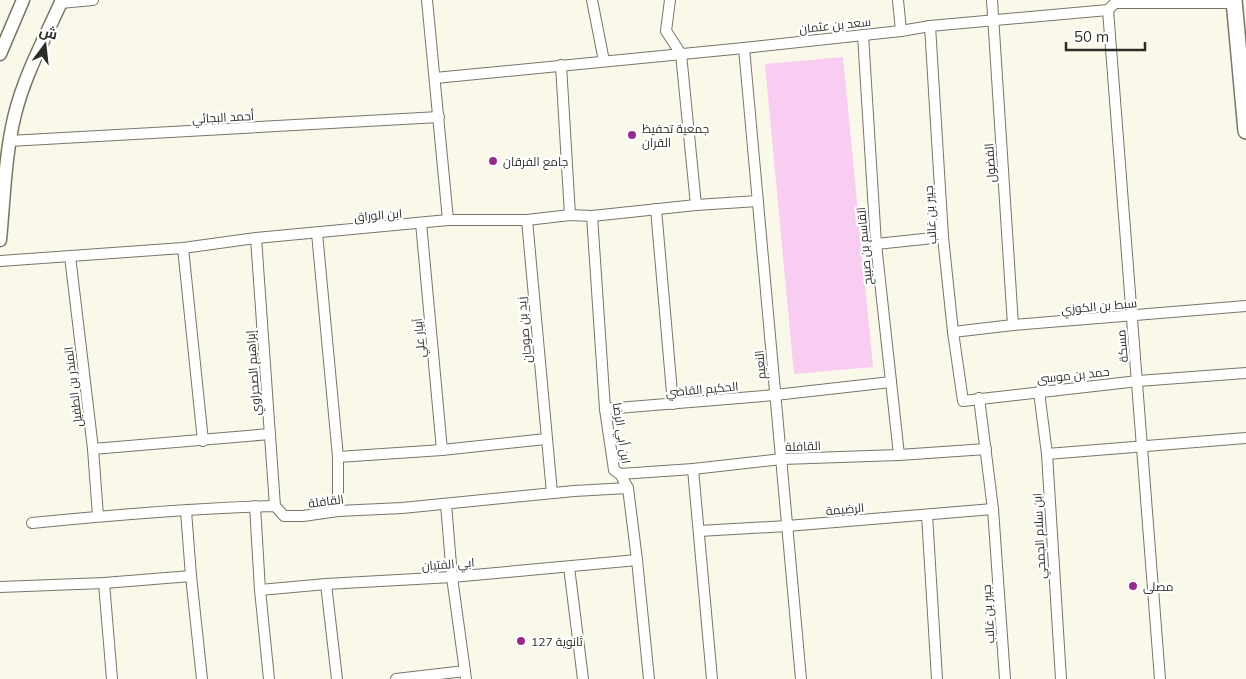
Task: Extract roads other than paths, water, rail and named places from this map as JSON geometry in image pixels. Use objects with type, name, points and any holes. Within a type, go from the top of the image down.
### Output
[{"type":"main road","points":[[1234,1],[1246,132]]},
{"type":"street","points":[[0,54],[23,0]]},
{"type":"street","points":[[0,240],[10,141],[15,114],[27,75],[61,1],[93,0]]},
{"type":"street","points":[[426,0],[448,220]]},
{"type":"street","points":[[592,0],[604,61]]},
{"type":"street","points":[[670,0],[666,31],[680,54],[696,205]]},
{"type":"street","points":[[898,0],[901,31]]},
{"type":"street","name":"الفضول","points":[[992,0],[1013,325]]},
{"type":"street","name":"سعد بن عثمان","points":[[435,78],[744,48],[901,31],[930,26],[994,21],[1112,4],[1234,1]]},
{"type":"street","name":"مسكة","points":[[1112,4],[1132,316],[1160,679]]},
{"type":"street","name":"جبير بن غالب","points":[[930,26],[943,236],[963,401]]},
{"type":"street","name":"القاسم بن صبيح","points":[[863,35],[876,244],[899,455]]},
{"type":"street","name":"النعيم","points":[[744,48],[801,679]]},
{"type":"street","points":[[561,65],[570,215]]},
{"type":"street","name":"أحمد البجائي","points":[[10,141],[439,117]]},
{"type":"street","name":"ابن الوراق","points":[[0,261],[183,248],[256,238],[422,224],[448,220],[527,220],[758,201]]},
{"type":"street","points":[[656,209],[673,404]]},
{"type":"street","name":"ابن أبي الرضا","points":[[592,216],[605,409],[614,470],[620,474],[628,488],[649,679]]},
{"type":"street","name":"زيد بن صوحان","points":[[527,220],[552,493]]},
{"type":"street","name":"آبيار علي","points":[[422,224],[442,450]]},
{"type":"street","points":[[317,233],[338,457],[338,511]]},
{"type":"street","points":[[876,244],[943,236]]},
{"type":"street","name":"إبراهيم الصحراوي","points":[[256,238],[275,506]]},
{"type":"street","points":[[183,248],[203,441]]},
{"type":"street","name":"المنذر بن الطفيل","points":[[70,256],[98,516]]},
{"type":"street","name":"سبط بن الكوزي","points":[[954,332],[1013,325],[1246,306]]},
{"type":"street","name":"حمد بن موسى","points":[[963,401],[1138,381],[1246,373]]},
{"type":"street","name":"الحكيم القاضي","points":[[605,409],[775,395],[891,382]]},
{"type":"street","name":"ابن سلام الجمحي","points":[[1038,392],[1047,454],[1061,679]]},
{"type":"street","name":"جبير بن غالب","points":[[979,398],[993,510],[1005,679]]},
{"type":"street","points":[[92,449],[270,434]]},
{"type":"street","points":[[338,457],[442,450],[546,438]]},
{"type":"street","points":[[1047,454],[1246,438]]},
{"type":"street","name":"القافلة","points":[[620,474],[693,469],[782,459],[899,455],[986,449]]},
{"type":"street","points":[[693,469],[712,679]]},
{"type":"street","name":"القافلة","points":[[32,523],[145,512],[255,506],[275,506],[284,516],[303,516],[338,511],[402,508],[552,493],[628,488]]},
{"type":"street","points":[[396,679],[465,675],[452,577],[446,504]]},
{"type":"street","points":[[255,506],[260,590],[269,679]]},
{"type":"street","name":"الرضيمة","points":[[699,531],[993,510]]},
{"type":"street","points":[[186,511],[202,679]]},
{"type":"street","points":[[927,515],[937,679]]},
{"type":"street","name":"ابي الفتيان","points":[[260,590],[326,584],[452,577],[637,560]]},
{"type":"street","points":[[569,566],[583,679]]},
{"type":"street","points":[[0,587],[104,583],[191,576]]},
{"type":"street","points":[[104,583],[112,679]]},
{"type":"street","points":[[326,584],[337,679]]},
{"type":"place","name":"جمعية تحفيظ القران","points":[[632,135]]},
{"type":"place","name":"جامع الفرقان","points":[[493,161]]},
{"type":"place","name":"مصلى","points":[[1133,586]]},
{"type":"place","name":"ثانوية 127","points":[[521,641]]}]
